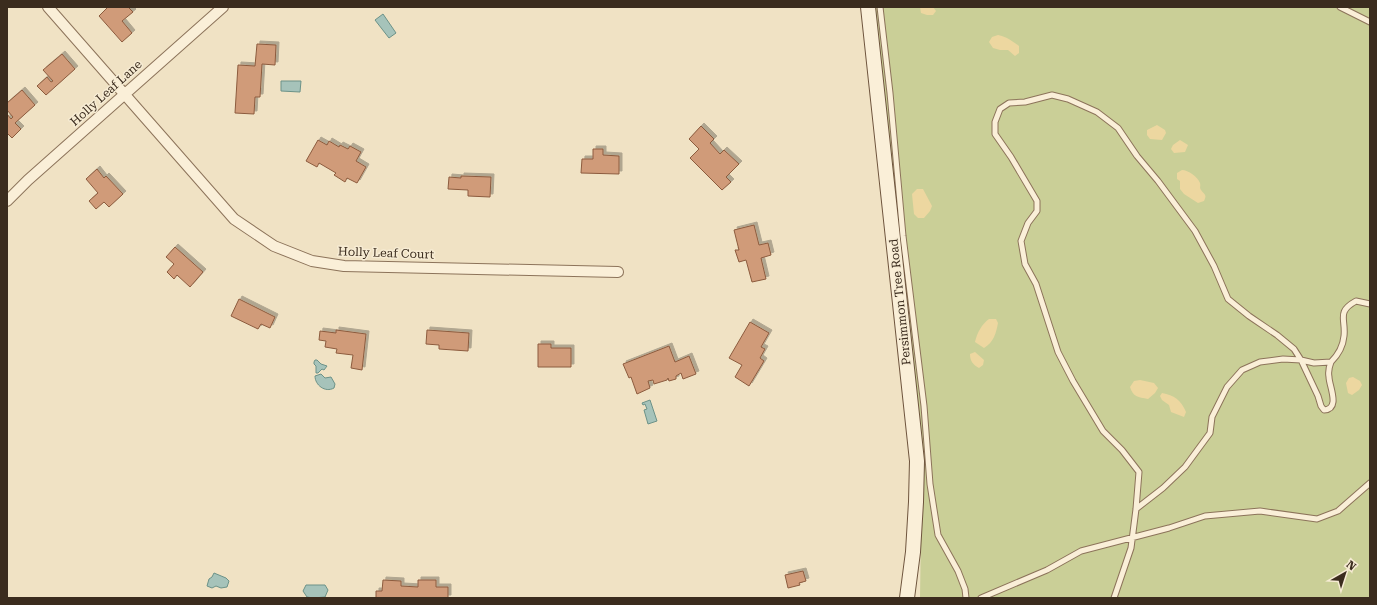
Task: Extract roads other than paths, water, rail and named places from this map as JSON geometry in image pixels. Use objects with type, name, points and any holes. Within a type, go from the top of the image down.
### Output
[{"type":"main road","name":"Persimmon Tree Road","points":[[868,7],[917,461],[913,552],[907,598]]},
{"type":"street","name":"Holly Leaf Court","points":[[48,7],[234,218],[274,246],[312,261],[344,266],[618,272]]},
{"type":"street","name":"Holly Leaf Lane","points":[[7,201],[223,7]]},
{"type":"lane","points":[[880,7],[890,93],[903,236],[924,406],[930,484],[938,535],[958,571],[965,589],[966,598]]},
{"type":"lane","points":[[1340,7],[1370,22]]},
{"type":"lane","points":[[1114,598],[1131,548],[1139,472],[1122,450],[1103,431],[1073,381],[1058,352],[1036,284],[1025,264],[1021,241],[1028,223],[1038,211],[1037,201],[1011,157],[995,134],[995,122],[1000,109],[1009,103],[1025,102],[1052,95],[1068,99],[1097,112],[1118,128],[1137,156],[1158,181],[1195,231],[1214,266],[1228,299],[1294,349],[1301,360],[1324,410],[1328,410],[1332,406],[1333,402],[1333,394],[1329,378],[1329,367],[1331,362],[1340,352],[1344,336],[1342,318],[1345,309],[1356,300],[1370,304]]},
{"type":"lane","points":[[1136,509],[1163,488],[1185,467],[1210,432],[1212,417],[1227,387],[1242,370],[1260,362],[1283,359],[1301,360],[1314,363],[1331,362]]},
{"type":"lane","points":[[981,598],[1047,570],[1081,551],[1169,528],[1205,516],[1260,511],[1317,519],[1338,511],[1370,483]]},
{"type":"water","points":[[383,14],[396,33],[389,38],[375,20]]},
{"type":"water","points":[[281,81],[301,81],[300,92],[281,91]]},
{"type":"water","points":[[315,360],[327,366],[324,370],[322,369],[316,373],[316,366],[314,364]]},
{"type":"water","points":[[321,374],[325,378],[331,377],[335,384],[334,388],[327,390],[319,385],[315,379],[315,376]]},
{"type":"water","points":[[650,400],[657,421],[648,424],[644,410],[647,409],[645,404],[643,405],[642,403]]},
{"type":"water","points":[[214,573],[226,578],[229,581],[227,587],[221,588],[216,586],[212,588],[207,586],[209,579]]},
{"type":"water","points":[[306,585],[325,585],[328,590],[325,597],[307,597],[303,591]]}]
